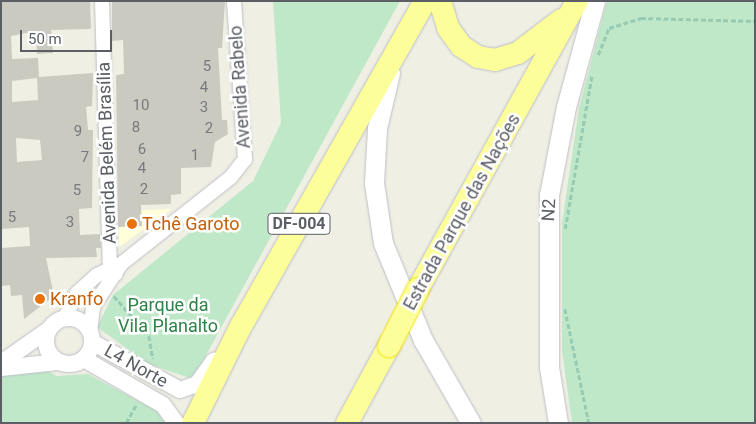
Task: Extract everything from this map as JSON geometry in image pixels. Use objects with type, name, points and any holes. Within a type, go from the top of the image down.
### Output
[{"type":"highway","name":"DF-004","points":[[193,423],[240,328],[425,1]]},
{"type":"highway","points":[[440,1],[448,28],[461,46],[478,57],[495,60],[540,38],[575,5]]},
{"type":"highway","name":"Estrada Parque das Nações","points":[[347,423],[418,289],[575,5]]},
{"type":"main road","name":"N2","points":[[558,423],[549,367],[549,195],[566,107],[595,1]]},
{"type":"main road","points":[[392,62],[377,128],[374,183],[383,243],[423,340],[471,423]]},
{"type":"street","name":"Avenida Belém Brasília","points":[[102,1],[116,268]]},
{"type":"street","name":"Avenida Rabelo","points":[[116,268],[231,177],[244,159],[234,1]]},
{"type":"street","name":"L4 Norte","points":[[116,268],[106,288],[93,307],[91,337],[175,389],[192,388],[240,328]]},
{"type":"street","points":[[1,363],[64,319],[77,293],[116,268]]},
{"type":"street","points":[[1,368],[58,362],[74,364],[84,359],[91,337],[79,320],[64,319]]},
{"type":"street","points":[[48,330],[47,348],[58,362]]},
{"type":"street","name":"L4 Norte","points":[[84,359],[142,392],[168,410],[176,423]]},
{"type":"path","points":[[565,233],[586,101],[609,28],[641,18],[755,21]]},
{"type":"path","points":[[106,288],[149,336],[151,375]]},
{"type":"path","points":[[565,306],[589,423]]},
{"type":"path","points":[[126,423],[142,392]]},
{"type":"shaded area","points":[[172,209],[119,247],[118,211]]},
{"type":"green space","name":"Parque da Vila Planalto","points":[[273,1],[400,1],[193,379],[148,364],[97,327],[113,295],[253,181],[281,123]]},
{"type":"green space","points":[[607,1],[755,1],[755,423],[572,423],[562,351],[562,223],[579,108]]},
{"type":"green space","points":[[43,369],[57,376],[88,374],[157,411],[165,423],[1,423],[1,376]]},
{"type":"building","points":[[1,1],[90,1],[91,29],[51,30],[53,53],[37,54],[36,31],[11,36],[12,59],[38,58],[39,77],[93,73],[92,106],[86,107],[88,130],[93,130],[92,208],[79,209],[80,235],[100,234],[101,248],[96,248],[97,257],[46,258],[54,296],[24,319],[22,295],[11,296],[10,285],[1,286],[1,248],[30,246],[29,227],[1,229]],"holes":[[[37,78],[38,100],[12,102],[12,81]],[[16,138],[40,140],[42,160],[17,162]]]},
{"type":"building","points":[[112,1],[225,1],[222,48],[218,48],[222,120],[227,120],[228,134],[215,142],[211,167],[181,168],[181,194],[171,195],[171,204],[141,205],[142,226],[118,227],[116,75],[124,74],[123,40],[112,41]]},
{"type":"place","name":"Tchê Garoto","points":[[132,224]]},
{"type":"place","name":"Kranfo","points":[[40,299]]}]
